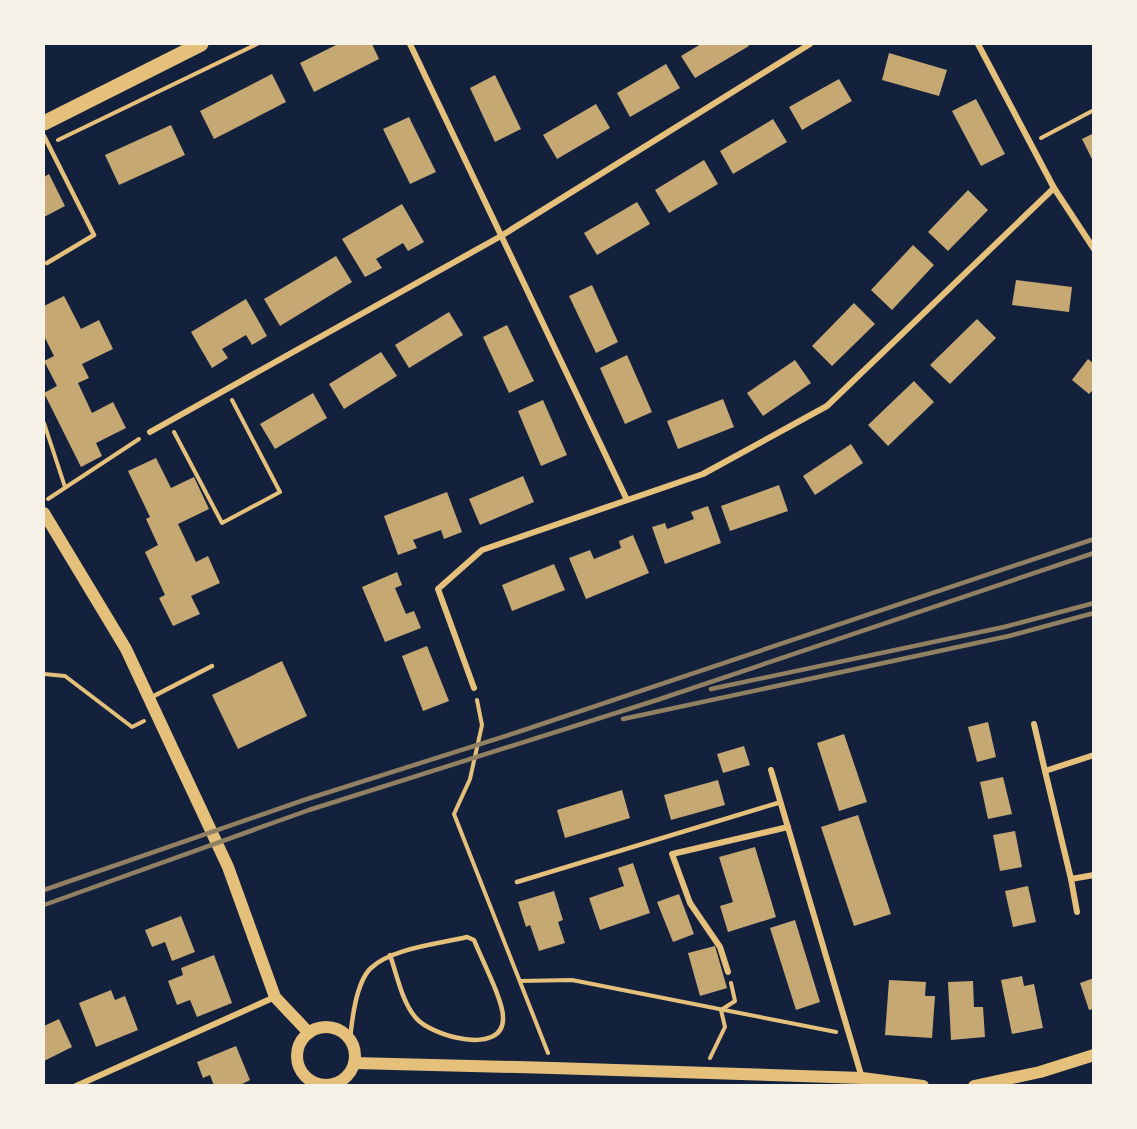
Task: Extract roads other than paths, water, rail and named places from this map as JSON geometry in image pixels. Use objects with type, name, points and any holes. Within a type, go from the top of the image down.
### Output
[{"type":"main road","points":[[44,123],[201,44]]},
{"type":"main road","points":[[44,513],[126,650],[228,867],[275,996],[309,1033]]},
{"type":"main road","points":[[326,1027],[343,1033],[350,1039],[355,1055],[354,1064],[346,1078],[338,1083],[321,1085],[312,1084],[305,1076],[298,1059],[298,1049],[309,1033],[326,1027]]},
{"type":"main road","points":[[974,1086],[1040,1072],[1094,1055]]},
{"type":"main road","points":[[354,1064],[862,1078],[923,1086]]},
{"type":"street","points":[[410,44],[627,500]]},
{"type":"street","points":[[150,432],[501,236],[810,44]]},
{"type":"street","points":[[978,44],[1054,188],[1094,249]]},
{"type":"street","points":[[474,688],[438,589],[482,550],[703,474],[827,406],[1054,188]]},
{"type":"street","points":[[1034,724],[1077,912]]},
{"type":"street","points":[[1045,771],[1094,754]]},
{"type":"street","points":[[771,770],[862,1078]]},
{"type":"street","points":[[728,972],[720,947],[690,903],[672,854],[788,827]]},
{"type":"street","points":[[1071,879],[1094,875]]},
{"type":"street","points":[[76,1086],[275,996]]},
{"type":"lane","points":[[44,136],[94,235],[48,263]]},
{"type":"lane","points":[[149,699],[212,666]]},
{"type":"lane","points":[[517,882],[781,802]]},
{"type":"lane","points":[[350,1039],[352,1018],[360,988],[370,969],[390,955],[467,937],[474,940],[504,1020],[499,1030],[489,1039],[467,1041],[432,1029],[417,1019],[404,997],[390,955]]},
{"type":"railway","points":[[44,890],[304,800],[518,732],[1094,539]]},
{"type":"railway","points":[[44,905],[309,810],[657,700],[1094,553]]},
{"type":"railway","points":[[711,689],[1004,627],[1094,603]]},
{"type":"railway","points":[[623,719],[1009,636],[1094,613]]}]
